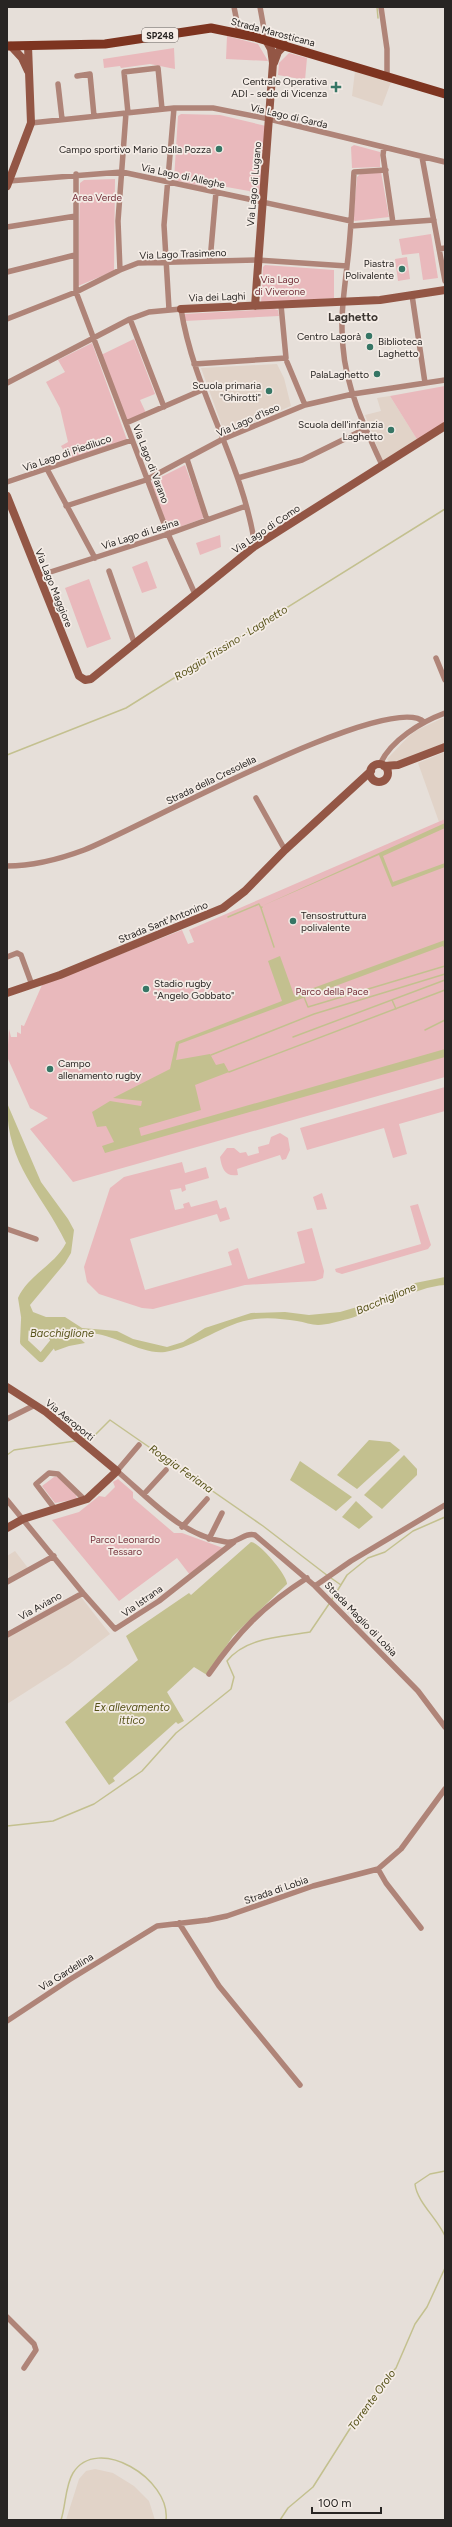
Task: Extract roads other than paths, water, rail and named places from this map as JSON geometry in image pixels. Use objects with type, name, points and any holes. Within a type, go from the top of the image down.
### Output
[{"type":"main road","name":"Strada Marosticana","points":[[9,46],[105,44],[206,28],[239,32],[445,94]]},
{"type":"street","points":[[234,7],[239,32]]},
{"type":"street","points":[[260,7],[266,40]]},
{"type":"street","points":[[381,7],[388,56],[387,76]]},
{"type":"street","name":"Via Lago di Lugano","points":[[255,306],[257,260],[273,63],[271,49],[266,40]]},
{"type":"street","name":"Via Lago di Lugano","points":[[273,63],[278,52],[285,45]]},
{"type":"street","points":[[9,46],[22,58],[29,73]]},
{"type":"street","points":[[8,184],[31,123],[28,46]]},
{"type":"street","points":[[120,270],[118,221],[127,113],[124,72],[158,68],[162,109]]},
{"type":"street","points":[[77,76],[90,74],[94,116]]},
{"type":"street","points":[[58,84],[62,120]]},
{"type":"street","points":[[169,309],[165,262],[164,225],[174,108]]},
{"type":"street","name":"Via Lago di Garda","points":[[31,123],[174,108],[213,108],[269,119],[445,162]]},
{"type":"street","points":[[384,147],[393,223]]},
{"type":"street","points":[[422,157],[434,220],[442,249],[445,281]]},
{"type":"street","points":[[382,465],[365,429],[353,394],[343,348],[342,302],[351,224],[354,172],[386,170]]},
{"type":"street","name":"Via Lago di Alleghe","points":[[8,184],[76,174],[122,172],[262,202],[351,224],[434,220]]},
{"type":"street","name":"Via Lago di Varano","points":[[76,174],[76,292],[146,480],[195,594]]},
{"type":"street","points":[[210,261],[216,192]]},
{"type":"street","points":[[7,227],[76,216]]},
{"type":"street","points":[[7,272],[75,255]]},
{"type":"street","name":"Via Lago Trasimeno","points":[[7,319],[76,292],[120,270],[138,263],[257,260],[347,266]]},
{"type":"street","name":"Via dei Laghi","points":[[7,383],[130,319],[149,312],[169,309],[342,302],[445,290]]},
{"type":"street","points":[[412,295],[425,383]]},
{"type":"street","points":[[281,305],[287,360],[305,405]]},
{"type":"street","points":[[181,309],[194,364],[202,390],[238,478],[255,546]]},
{"type":"street","points":[[130,319],[164,407]]},
{"type":"street","points":[[194,364],[287,360]]},
{"type":"street","name":"Via Lago d'Iseo","points":[[66,506],[146,480],[223,439],[305,405],[353,394],[445,380]]},
{"type":"street","points":[[126,423],[202,390]]},
{"type":"street","name":"Via Lago di Como","points":[[91,679],[135,646],[195,594],[255,546],[445,426]]},
{"type":"street","points":[[238,478],[302,460],[365,429]]},
{"type":"street","name":"Via Lago di Piediluco","points":[[7,482],[47,470],[132,440]]},
{"type":"street","points":[[187,459],[207,520]]},
{"type":"street","points":[[47,470],[95,558]]},
{"type":"street","name":"Via Lago Maggiore","points":[[7,496],[38,576],[80,676],[84,680],[91,679]]},
{"type":"street","name":"Via Lago di Lesina","points":[[38,576],[168,534],[246,506]]},
{"type":"street","points":[[109,571],[135,646]]},
{"type":"street","points":[[436,658],[445,680]]},
{"type":"street","name":"Strada Sant'Antonino","points":[[8,993],[30,986],[224,908],[245,891],[285,850],[371,771],[375,765],[382,765],[385,755],[408,733],[424,722],[445,713]]},
{"type":"street","name":"Strada della Cresolella","points":[[7,866],[43,862],[96,845],[282,755],[321,740],[395,719],[414,717],[424,722]]},
{"type":"street","points":[[387,776],[382,765],[398,765],[445,748]]},
{"type":"street","points":[[357,784],[384,780],[398,765]]},
{"type":"street","points":[[371,771],[375,781]]},
{"type":"street","points":[[256,798],[285,850]]},
{"type":"street","points":[[7,957],[17,952],[21,955],[30,986]]},
{"type":"street","points":[[7,1228],[36,1239]]},
{"type":"street","name":"Via Aeroporti","points":[[7,1386],[35,1405],[74,1436],[182,1526],[209,1539],[234,1542],[247,1535],[255,1534],[315,1586]]},
{"type":"street","points":[[7,1419],[35,1405]]},
{"type":"street","points":[[7,1528],[23,1519],[86,1500],[117,1471],[139,1445]]},
{"type":"street","points":[[144,1494],[166,1470]]},
{"type":"street","points":[[55,1509],[36,1484],[49,1472],[58,1474],[86,1500]]},
{"type":"street","points":[[182,1526],[207,1499]]},
{"type":"street","name":"Via Istrana","points":[[7,1500],[83,1593],[110,1624],[118,1628],[158,1601],[234,1542]]},
{"type":"street","name":"Strada Maglio di Lobia","points":[[445,1505],[315,1586],[418,1691],[445,1727]]},
{"type":"street","points":[[209,1539],[222,1513]]},
{"type":"street","points":[[7,1582],[54,1556]]},
{"type":"street","points":[[209,1674],[235,1637],[279,1596],[307,1578]]},
{"type":"street","name":"Via Aviano","points":[[7,1635],[83,1593]]},
{"type":"street","name":"Strada di Lobia","points":[[136,1939],[157,1926],[227,1916],[313,1886],[378,1869],[401,1849],[445,1788]]},
{"type":"street","points":[[378,1869],[386,1883],[421,1928]]},
{"type":"street","points":[[179,1923],[220,1986],[300,2086]]},
{"type":"street","name":"Via Gardellina","points":[[7,2021],[136,1939]]},
{"type":"street","points":[[7,2317],[34,2344],[36,2350],[24,2368]]},
{"type":"water","points":[[445,823],[445,828],[383,856],[393,882],[445,863],[445,867],[392,887],[379,855],[262,906]]},
{"type":"water","points":[[445,940],[445,950],[443,946],[179,1044],[176,1060],[210,1054],[216,1065],[224,1063],[229,1072],[195,1085],[201,1110],[139,1128],[141,1136],[445,1049],[445,1057],[105,1153],[102,1146],[114,1142],[106,1126],[97,1127],[92,1112],[110,1101],[141,1106],[142,1101],[113,1098],[170,1069],[176,1042],[282,1001],[268,961],[280,956],[294,995]]},
{"type":"water","name":"Bacchiglione","points":[[7,1103],[41,1182],[68,1219],[74,1230],[71,1253],[65,1263],[30,1305],[33,1312],[46,1317],[65,1317],[82,1328],[117,1331],[133,1339],[167,1347],[183,1342],[205,1328],[251,1313],[285,1312],[309,1315],[340,1312],[381,1300],[415,1283],[445,1277],[445,1285],[421,1290],[360,1315],[325,1324],[316,1325],[292,1320],[271,1318],[243,1321],[188,1345],[165,1352],[144,1350],[109,1337],[87,1333],[77,1336],[85,1343],[69,1346],[55,1351],[48,1336],[23,1329],[18,1298],[28,1283],[55,1258],[66,1243],[19,1162],[13,1145]]},
{"type":"water","points":[[369,1440],[390,1442],[400,1450],[357,1489],[337,1475]]},
{"type":"water","points":[[404,1455],[417,1469],[417,1475],[382,1509],[364,1495]]},
{"type":"water","points":[[300,1461],[352,1497],[336,1511],[290,1480]]},
{"type":"water","points":[[356,1501],[373,1517],[359,1529],[342,1517]]},
{"type":"water","name":"Ex allevamento ittico","points":[[251,1542],[260,1547],[278,1567],[287,1584],[233,1636],[207,1675],[194,1667],[167,1692],[184,1721],[178,1724],[176,1722],[113,1778],[115,1781],[109,1785],[65,1722],[138,1660],[126,1636],[189,1593],[191,1595]]},
{"type":"waterway","points":[[377,7],[378,18]]},
{"type":"waterway","name":"Roggia Trissino - Laghetto","points":[[7,755],[126,708],[445,509]]},
{"type":"waterway","points":[[228,917],[259,904],[261,908],[262,907]]},
{"type":"waterway","points":[[261,908],[274,947]]},
{"type":"waterway","points":[[304,997],[308,1007],[445,966]]},
{"type":"waterway","points":[[211,1055],[314,1014],[445,974]]},
{"type":"waterway","points":[[293,1037],[445,980]]},
{"type":"waterway","points":[[229,1072],[445,990]]},
{"type":"waterway","points":[[392,1000],[396,1009]]},
{"type":"waterway","points":[[425,1030],[445,1020]]},
{"type":"waterway","points":[[25,1320],[24,1342],[41,1358],[58,1337]]},
{"type":"waterway","name":"Roggia Feriana","points":[[83,1439],[93,1437],[110,1420],[263,1526],[328,1576]]},
{"type":"waterway","name":"Roggia Feriana","points":[[7,1455],[14,1450],[75,1441]]},
{"type":"waterway","points":[[331,1601],[347,1575],[368,1558],[385,1552],[413,1531],[445,1517]]},
{"type":"waterway","name":"Roggia Feriana","points":[[331,1578],[341,1585]]},
{"type":"waterway","points":[[7,1826],[53,1821],[94,1804],[142,1771],[176,1733],[231,1689],[234,1677],[227,1661],[235,1653],[244,1647],[265,1639],[310,1632],[329,1604]]},
{"type":"waterway","name":"Torrente Orolo","points":[[445,2171],[430,2174],[415,2184],[423,2204],[445,2236]]},
{"type":"waterway","name":"Torrente Orolo","points":[[280,2520],[288,2508],[313,2487],[351,2427],[383,2382],[396,2368],[415,2324],[427,2307],[445,2268]]},
{"type":"waterway","name":"Torrente Orolo","points":[[61,2520],[70,2478],[84,2462],[98,2458],[114,2460],[130,2466],[145,2477],[157,2490],[164,2505],[166,2520]]},
{"type":"place","name":"Centrale Operativa ADI - sede di Vicenza","points":[[336,87]]},
{"type":"place","name":"Campo sportivo Mario Dalla Pozza","points":[[219,149]]},
{"type":"place","name":"Piastra Polivalente","points":[[402,269]]},
{"type":"place","name":"Centro Lagorà","points":[[369,336]]},
{"type":"place","name":"Biblioteca Laghetto","points":[[370,347]]},
{"type":"place","name":"PalaLaghetto","points":[[377,374]]},
{"type":"place","name":"Scuola primaria \"Ghirotti\"","points":[[269,391]]},
{"type":"place","name":"Scuola dell'infanzia Laghetto","points":[[391,430]]},
{"type":"place","name":"Tensostruttura polivalente","points":[[293,921]]},
{"type":"place","name":"Stadio rugby \"Angelo Gobbato\"","points":[[146,989]]},
{"type":"place","name":"Campo allenamento rugby","points":[[50,1069]]},
{"type":"district","name":"Laghetto","points":[[353,317]]},
{"type":"park label","name":"Area Verde","points":[[97,197]]},
{"type":"park label","name":"Via Lago di Viverone","points":[[280,284]]},
{"type":"park label","name":"Parco della Pace","points":[[332,991]]},
{"type":"park label","name":"Parco Leonardo Tessaro","points":[[125,1544]]}]
